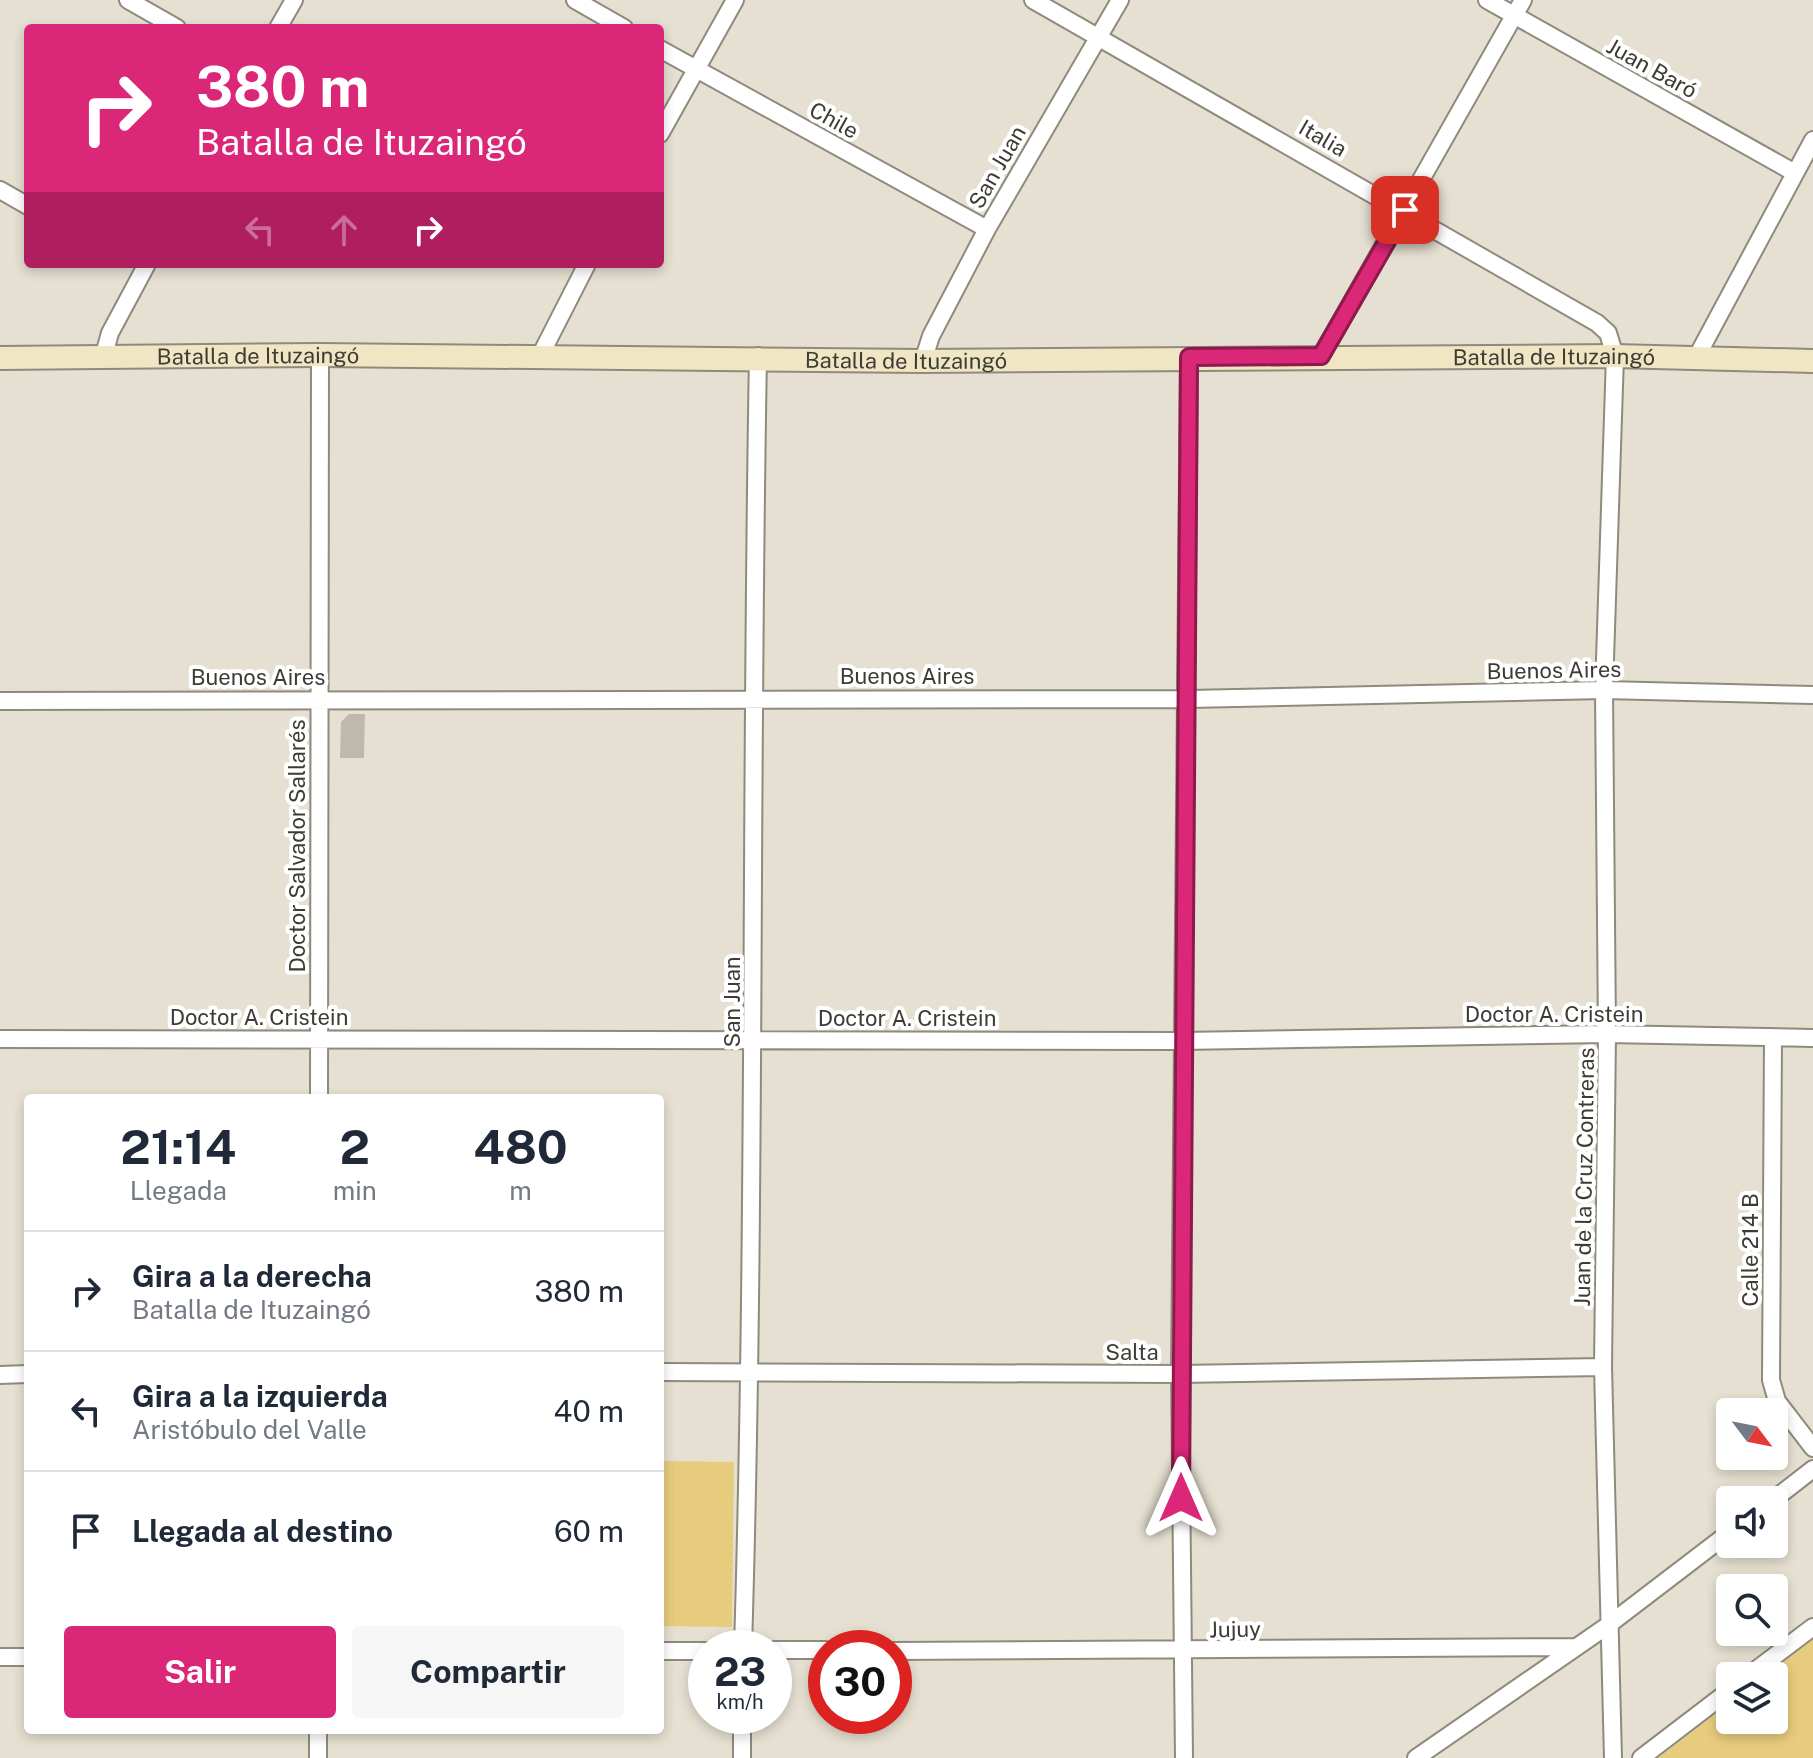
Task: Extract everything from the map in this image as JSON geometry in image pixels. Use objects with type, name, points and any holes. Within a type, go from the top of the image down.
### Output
[{"type":"main road","name":"Batalla de Ituzaingó","points":[[0,358],[758,356],[923,361],[1615,356],[1813,361]]},
{"type":"street","points":[[128,0],[170,24]]},
{"type":"street","points":[[280,24],[294,0]]},
{"type":"street","points":[[575,0],[617,24]]},
{"type":"street","points":[[664,127],[735,0]]},
{"type":"street","name":"Italia","points":[[1033,0],[1405,210],[1597,323],[1608,333],[1615,356]]},
{"type":"street","name":"San Juan","points":[[923,361],[931,336],[987,229],[1120,0]]},
{"type":"street","name":"Juan Baró","points":[[1487,0],[1795,173]]},
{"type":"street","points":[[1321,356],[1523,0]]},
{"type":"street","name":"Chile","points":[[664,51],[987,229]]},
{"type":"street","points":[[1695,360],[1813,140]]},
{"type":"street","points":[[0,190],[24,204]]},
{"type":"street","points":[[103,358],[110,333],[139,268]]},
{"type":"street","points":[[539,358],[585,268]]},
{"type":"street","name":"Doctor Salvador Sallarés","points":[[319,1094],[320,355]]},
{"type":"street","name":"San Juan","points":[[744,1630],[751,1373],[755,1039],[752,697],[758,356]]},
{"type":"street","name":"Juan de la Cruz Contreras","points":[[1613,1758],[1607,1626],[1603,1367],[1607,1034],[1604,690],[1615,356]]},
{"type":"street","points":[[1184,1758],[1180,1374],[1182,1041],[1189,699],[1189,357]]},
{"type":"street","name":"Buenos Aires","points":[[0,701],[752,697],[1189,699],[1604,690],[1813,695]]},
{"type":"street","name":"Doctor A. Cristein","points":[[0,1039],[1182,1041],[1607,1034],[1813,1038]]},
{"type":"street","name":"Calle 214 B","points":[[1773,1038],[1771,1380],[1777,1401],[1813,1448]]},
{"type":"street","name":"Salta","points":[[664,1372],[1180,1374],[1603,1367]]},
{"type":"street","points":[[0,1375],[24,1374]]},
{"type":"street","points":[[1788,1488],[1813,1469]]},
{"type":"street","points":[[1416,1758],[1607,1626],[1716,1543]]},
{"type":"street","points":[[1767,1662],[1813,1627]]},
{"type":"street","name":"Jujuy","points":[[912,1651],[1182,1652],[1576,1647]]},
{"type":"street","points":[[664,1651],[688,1651]]},
{"type":"street","points":[[0,1657],[24,1657]]},
{"type":"street","points":[[1641,1758],[1716,1701]]},
{"type":"street","points":[[318,1734],[318,1758]]},
{"type":"street","points":[[742,1734],[742,1758]]},
{"type":"shaded area","points":[[664,1461],[734,1462],[732,1627],[664,1626]]},
{"type":"shaded area","points":[[1813,1639],[1813,1758],[1658,1758],[1716,1714],[1716,1734],[1788,1734],[1788,1662],[1783,1662]]},
{"type":"building","points":[[349,714],[365,714],[364,758],[340,758],[341,722]]},
{"type":"route","points":[[1181,1498],[1189,357],[1321,356],[1405,210]]}]
